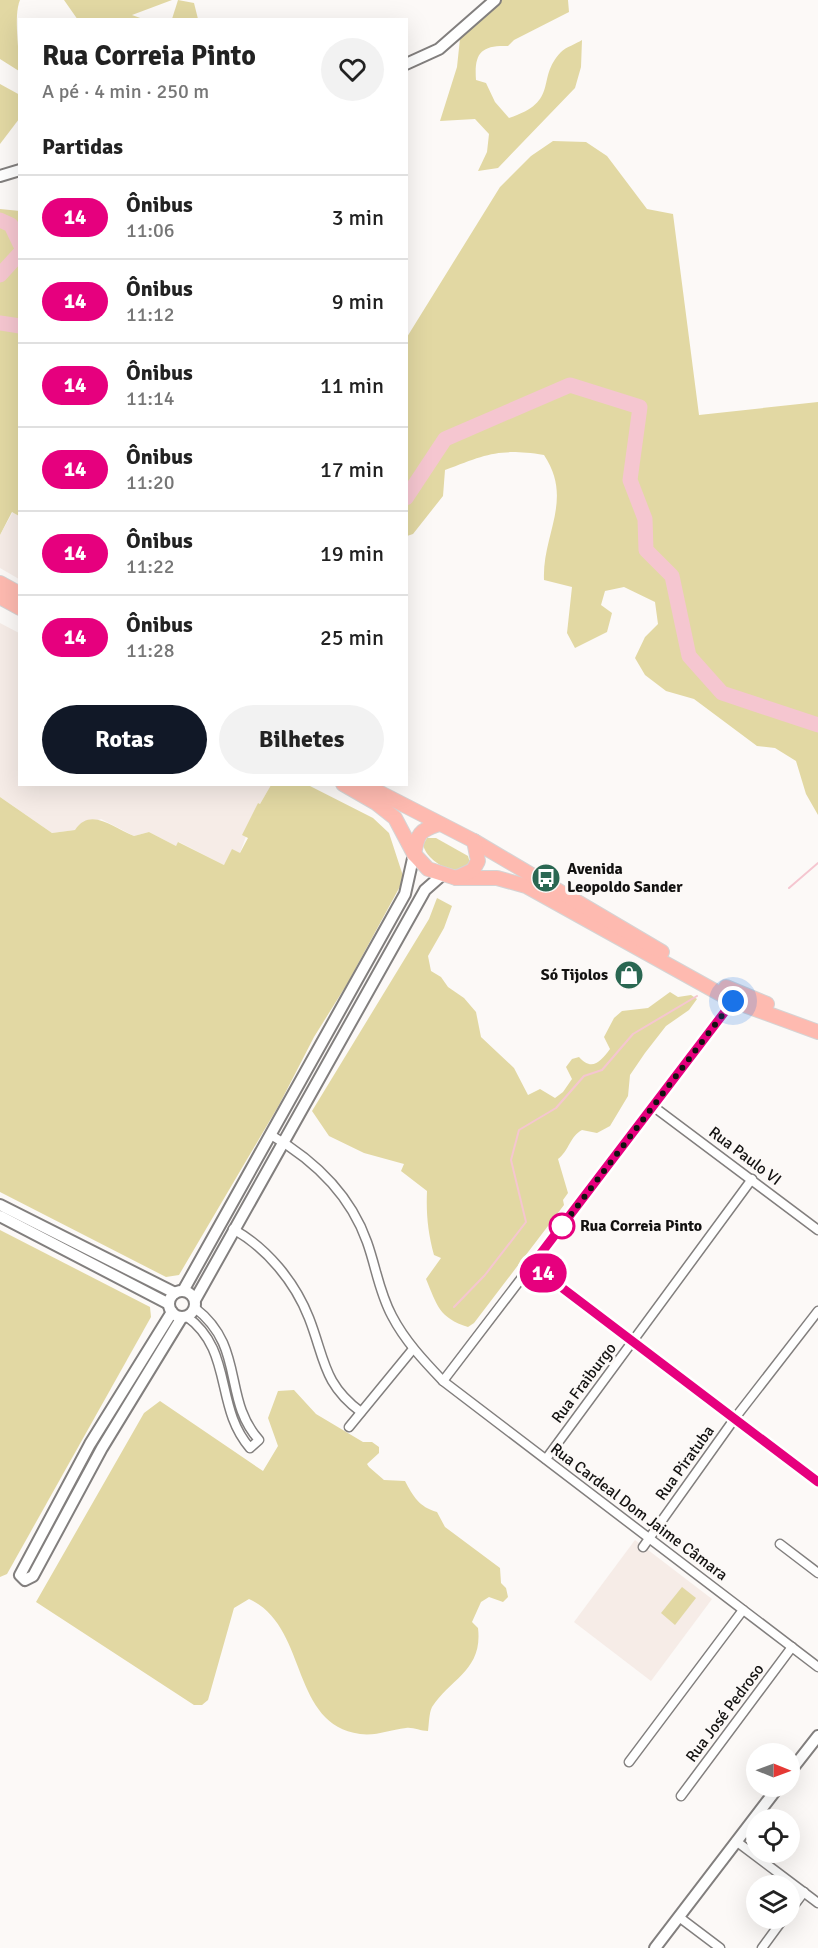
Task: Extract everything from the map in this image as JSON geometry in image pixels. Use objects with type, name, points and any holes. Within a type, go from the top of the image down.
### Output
[{"type":"highway","points":[[0,583],[18,593]]},
{"type":"highway","points":[[0,597],[18,607]]},
{"type":"highway","points":[[347,786],[376,802],[395,818],[414,854],[428,869],[449,876],[497,878],[526,886],[733,1001],[818,1032]]},
{"type":"highway","points":[[367,786],[474,841],[705,977],[740,994],[818,1023]]},
{"type":"highway","points":[[414,854],[419,834],[423,829],[439,824]]},
{"type":"highway","points":[[449,876],[473,870],[476,866],[478,861],[474,841]]},
{"type":"street","points":[[408,63],[439,49],[495,0]]},
{"type":"street","points":[[0,176],[18,171]]},
{"type":"street","points":[[414,854],[405,894],[271,1135],[90,1444],[20,1575],[25,1580],[33,1576],[102,1448],[189,1310],[425,890],[449,876]]},
{"type":"street","points":[[443,1381],[733,1001]]},
{"type":"street","name":"Rua Paulo VI","points":[[654,1107],[818,1230]]},
{"type":"street","name":"Rua Cardeal Dom Jaime Câmara","points":[[271,1135],[327,1177],[350,1207],[367,1242],[386,1305],[413,1349],[443,1381],[818,1667]]},
{"type":"street","name":"Rua Fraiburgo","points":[[546,1460],[752,1179]]},
{"type":"street","points":[[0,1205],[179,1292],[190,1294],[189,1310],[214,1350],[233,1422],[250,1448],[259,1440],[244,1417],[231,1364],[221,1336],[210,1320],[189,1310],[171,1308],[0,1216]]},
{"type":"street","points":[[806,1221],[818,1224]]},
{"type":"street","points":[[233,1229],[261,1249],[290,1282],[308,1315],[328,1377],[340,1395],[361,1412]]},
{"type":"street","points":[[532,1265],[818,1482]]},
{"type":"street","name":"Rua Piratuba","points":[[643,1547],[735,1419],[818,1311]]},
{"type":"street","points":[[349,1427],[413,1349]]},
{"type":"street","points":[[780,1544],[818,1573]]},
{"type":"street","points":[[629,1762],[743,1610]]},
{"type":"street","name":"Rua José Pedroso","points":[[681,1796],[792,1647]]},
{"type":"street","points":[[800,1759],[818,1736]]},
{"type":"street","points":[[655,1948],[771,1797]]},
{"type":"street","points":[[736,1842],[818,1903]]},
{"type":"street","points":[[800,1898],[804,1893]]},
{"type":"street","points":[[679,1917],[720,1948]]},
{"type":"street","points":[[762,1948],[776,1929]]},
{"type":"shaded area","points":[[0,0],[20,0],[17,24],[18,70],[0,59]]},
{"type":"shaded area","points":[[64,0],[172,0],[132,15],[140,18],[77,18]]},
{"type":"shaded area","points":[[178,0],[194,3],[198,18],[172,18]]},
{"type":"shaded area","points":[[495,0],[568,0],[569,12],[514,40],[508,46],[485,49],[478,57],[476,80],[486,83],[495,102],[509,118],[535,104],[545,89],[553,62],[563,50],[582,40],[581,67],[575,88],[498,168],[478,171],[487,152],[489,134],[475,119],[440,121],[457,67],[461,29]]},
{"type":"shaded area","points":[[0,84],[18,94],[18,120],[0,144]]},
{"type":"shaded area","points":[[553,141],[586,142],[607,156],[647,209],[673,214],[699,415],[818,402],[818,815],[806,794],[796,761],[775,748],[757,746],[694,699],[666,691],[645,675],[635,658],[645,637],[658,624],[655,602],[624,587],[605,591],[601,605],[612,613],[607,632],[575,648],[567,633],[572,587],[544,580],[547,547],[557,502],[553,471],[544,455],[504,452],[445,470],[443,496],[413,534],[408,536],[408,335],[500,187],[531,156]]},
{"type":"shaded area","points":[[0,209],[18,211],[18,515],[12,512],[0,535]]},
{"type":"shaded area","points":[[13,512],[18,515],[18,578],[0,568],[0,535]]},
{"type":"shaded area","points":[[0,623],[18,632],[18,786],[270,786],[260,804],[258,803],[240,853],[224,865],[179,842],[176,846],[149,832],[134,836],[101,819],[75,830],[52,833],[0,797]]},
{"type":"shaded area","points":[[270,786],[310,786],[373,818],[389,833],[404,879],[347,984],[314,1037],[279,1105],[179,1275],[166,1277],[0,1192],[0,797],[52,833],[75,830],[81,823],[88,820],[103,821],[134,836],[149,832],[176,846],[178,842],[224,865],[232,849],[240,853],[248,838],[242,835],[258,803],[260,804]]},
{"type":"shaded area","points":[[427,838],[436,838],[468,856],[470,863],[462,870],[450,869],[438,864],[425,850],[423,845]]},
{"type":"shaded area","points":[[437,898],[452,906],[444,928],[428,956],[431,971],[441,977],[448,987],[464,998],[476,1012],[481,1037],[514,1068],[528,1095],[540,1089],[555,1098],[563,1092],[572,1079],[566,1067],[572,1059],[579,1057],[588,1064],[600,1061],[610,1049],[604,1037],[614,1018],[622,1011],[648,1008],[670,992],[678,997],[691,995],[697,999],[689,1010],[666,1026],[645,1053],[630,1075],[628,1096],[610,1126],[597,1133],[582,1130],[558,1159],[568,1193],[563,1200],[564,1205],[474,1323],[468,1327],[445,1315],[436,1303],[426,1279],[441,1258],[434,1255],[430,1239],[427,1191],[401,1171],[404,1164],[364,1153],[329,1136],[312,1111],[429,919]]},
{"type":"shaded area","points":[[0,1230],[150,1307],[151,1317],[7,1574],[0,1577]]},
{"type":"shaded area","points":[[294,1390],[316,1414],[363,1442],[372,1442],[379,1447],[379,1453],[367,1464],[369,1467],[384,1480],[405,1481],[417,1500],[437,1512],[445,1527],[500,1568],[501,1583],[506,1588],[508,1597],[503,1602],[489,1597],[481,1602],[472,1622],[478,1628],[476,1654],[471,1664],[432,1707],[428,1731],[409,1728],[378,1734],[360,1734],[337,1726],[321,1712],[309,1694],[282,1630],[268,1612],[249,1599],[234,1608],[208,1700],[202,1705],[194,1705],[36,1602],[144,1413],[160,1401],[263,1471],[278,1446],[268,1418],[278,1391]]},
{"type":"shaded area","points":[[635,1540],[712,1599],[651,1681],[574,1622]]},
{"type":"shaded area","points":[[682,1587],[696,1598],[675,1625],[661,1613]]},
{"type":"waterway","points":[[0,220],[11,225],[18,240]]},
{"type":"waterway","points":[[0,275],[18,255]]},
{"type":"waterway","points":[[0,323],[18,326]]},
{"type":"waterway","points":[[408,495],[445,439],[570,385],[640,407],[630,480],[645,519],[646,550],[672,576],[689,656],[722,693],[818,725]]},
{"type":"waterway","points":[[789,888],[818,863]]},
{"type":"waterway","points":[[454,1307],[485,1275],[526,1222],[511,1160],[519,1130],[556,1108],[584,1076],[602,1070],[633,1034],[697,996]]},
{"type":"bus line","name":"14","points":[[733,1001],[532,1265],[818,1482]]},
{"type":"place","name":"Avenida Leopoldo Sander","points":[[546,878]]},
{"type":"place","name":"Só Tijolos","points":[[629,975]]},
{"type":"place","name":"Rua Correia Pinto","points":[[562,1226]]},
{"type":"route","points":[[562,1226],[557,1233],[733,1001]]}]
